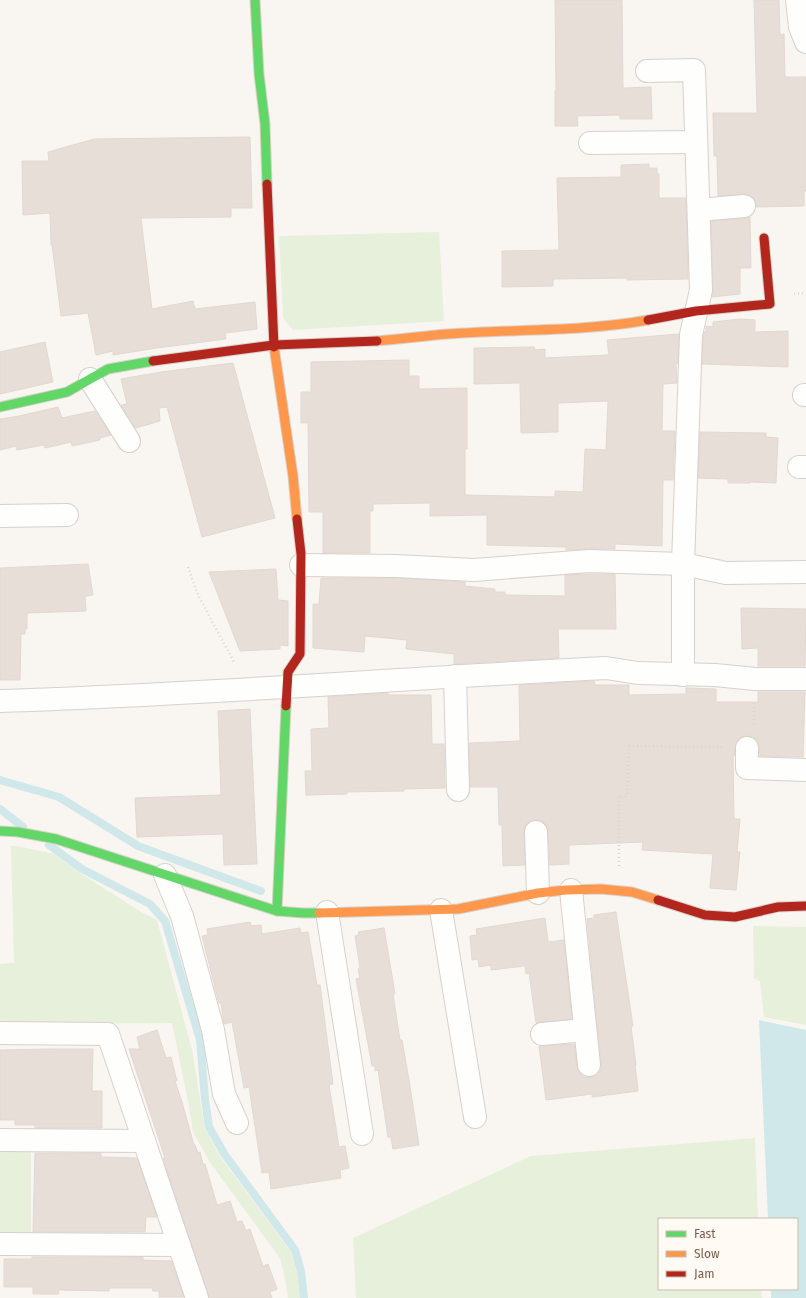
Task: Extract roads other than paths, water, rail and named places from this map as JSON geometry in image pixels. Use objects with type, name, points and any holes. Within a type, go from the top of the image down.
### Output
[{"type":"street","points":[[255,0],[259,74],[265,124],[274,345],[293,476],[301,554],[300,654],[288,672],[277,911]]},
{"type":"street","points":[[797,0],[800,27],[806,42]]},
{"type":"street","points":[[647,71],[694,70],[701,290],[691,334],[684,564],[683,675]]},
{"type":"street","points":[[590,142],[696,142]]},
{"type":"street","points":[[699,210],[744,206]]},
{"type":"street","points":[[0,407],[67,392],[108,369],[145,362],[274,345],[389,340],[447,334],[622,325],[696,311],[770,304],[764,238]]},
{"type":"street","points":[[90,379],[129,441]]},
{"type":"street","points":[[0,516],[67,515]]},
{"type":"street","points":[[301,565],[396,566],[474,570],[589,561],[684,564],[726,573],[806,572]]},
{"type":"street","points":[[0,701],[248,689],[606,668],[638,673],[755,679],[806,679]]},
{"type":"street","points":[[455,676],[458,790]]},
{"type":"street","points":[[747,748],[747,768],[806,770]]},
{"type":"street","points":[[0,831],[18,832],[56,839],[277,911],[304,913],[458,909],[538,893],[601,889],[632,892],[706,915],[735,917],[778,906],[806,906]]},
{"type":"street","points":[[536,832],[538,893]]},
{"type":"street","points":[[165,875],[182,916],[213,1030],[224,1094],[237,1123]]},
{"type":"street","points":[[571,890],[589,1065]]},
{"type":"street","points":[[441,910],[475,1118]]},
{"type":"street","points":[[327,912],[362,1134]]},
{"type":"street","points":[[542,1034],[585,1030]]},
{"type":"street","points":[[0,1033],[108,1034],[197,1298]]},
{"type":"street","points":[[0,1140],[144,1141]]},
{"type":"street","points":[[0,1244],[179,1245]]},
{"type":"water","points":[[759,1020],[806,1030],[806,1298],[771,1298],[771,1290],[798,1290],[798,1218],[768,1218]]},
{"type":"waterway","points":[[0,780],[59,797],[138,846],[261,891]]},
{"type":"waterway","points":[[0,809],[23,827]]},
{"type":"waterway","points":[[49,845],[82,869],[150,904],[165,921],[200,1040],[209,1127],[225,1155],[295,1250],[301,1271],[304,1298]]}]
